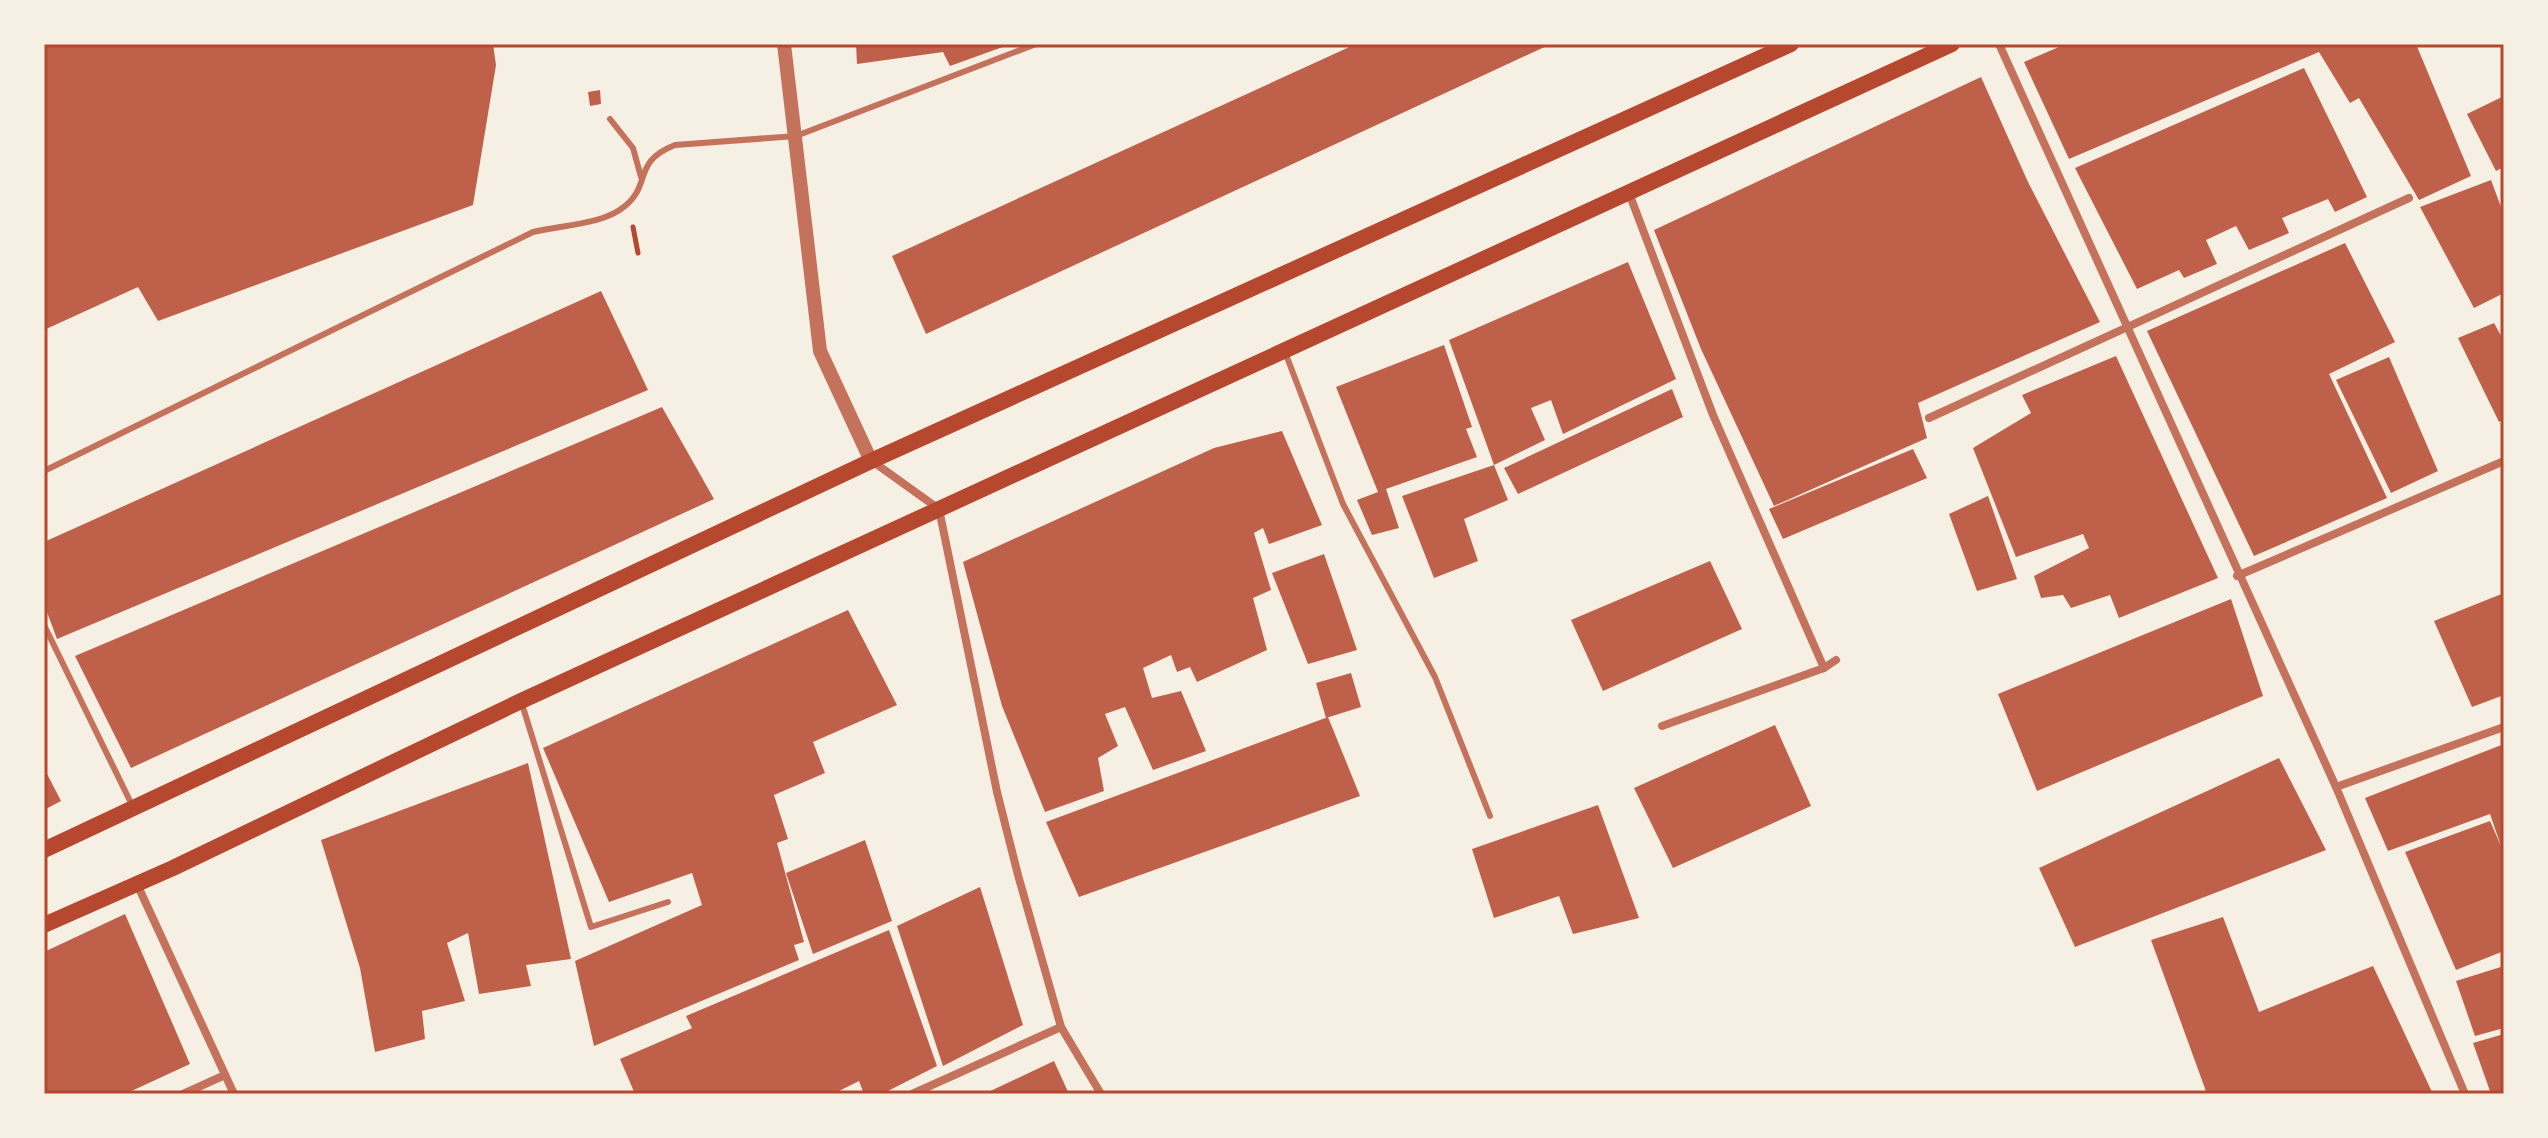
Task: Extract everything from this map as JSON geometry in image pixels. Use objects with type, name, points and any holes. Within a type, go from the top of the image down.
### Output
[{"type":"main road","points":[[44,850],[135,810],[871,461],[1791,44]]},
{"type":"main road","points":[[44,925],[137,884],[521,701],[1952,44]]},
{"type":"street","points":[[784,44],[820,351],[871,461],[939,509],[997,792],[1061,1027],[1101,1094]]},
{"type":"street","points":[[1999,44],[2128,326],[2237,576],[2336,787],[2465,1094]]},
{"type":"street","points":[[1629,193],[1720,432],[1824,668]]},
{"type":"street","points":[[1929,418],[2409,198]]},
{"type":"street","points":[[1710,438],[1720,432]]},
{"type":"street","points":[[2237,576],[2504,461]]},
{"type":"street","points":[[1662,726],[1824,668],[1836,660]]},
{"type":"street","points":[[2336,787],[2504,727]]},
{"type":"street","points":[[137,884],[234,1094]]},
{"type":"street","points":[[912,1094],[1061,1027]]},
{"type":"street","points":[[183,1094],[225,1075]]},
{"type":"lane","points":[[44,471],[533,232],[617,212],[628,205],[651,157],[675,145],[796,136],[1036,44]]},
{"type":"lane","points":[[610,119],[638,157],[641,181]]},
{"type":"lane","points":[[1284,350],[1343,504],[1435,677],[1490,816]]},
{"type":"lane","points":[[44,625],[135,810]]},
{"type":"lane","points":[[521,701],[591,927],[668,902]]},
{"type":"building","points":[[44,44],[493,44],[496,65],[473,205],[158,321],[138,287],[44,330]]},
{"type":"building","points":[[856,44],[1011,44],[950,66],[943,52],[857,64]]},
{"type":"building","points":[[1356,44],[1551,44],[926,334],[892,256]]},
{"type":"building","points":[[2066,44],[2416,44],[2471,176],[2419,200],[2359,98],[2350,103],[2319,52],[2069,159],[2024,62]]},
{"type":"building","points":[[2304,68],[2367,197],[2335,212],[2328,199],[2282,218],[2289,233],[2249,250],[2236,226],[2206,240],[2217,264],[2184,278],[2179,270],[2137,289],[2075,168]]},
{"type":"building","points":[[1981,77],[2028,182],[2100,322],[1918,403],[1927,438],[1774,506],[1701,349],[1654,230]]},
{"type":"building","points":[[600,90],[601,104],[590,106],[588,92]]},
{"type":"building","points":[[2504,96],[2504,167],[2496,171],[2467,114]]},
{"type":"building","points":[[2491,180],[2504,215],[2504,293],[2474,308],[2420,207]]},
{"type":"building","points":[[2345,243],[2395,342],[2329,374],[2387,498],[2254,556],[2147,331]]},
{"type":"building","points":[[1628,262],[1676,379],[1563,434],[1551,400],[1531,408],[1545,440],[1494,465],[1449,340]]},
{"type":"building","points":[[601,291],[648,390],[57,639],[44,604],[44,542]]},
{"type":"building","points":[[2494,323],[2504,341],[2504,419],[2499,422],[2458,338]]},
{"type":"building","points":[[1444,345],[1472,427],[1466,429],[1477,457],[1386,489],[1399,528],[1372,535],[1357,500],[1378,492],[1336,387]]},
{"type":"building","points":[[2116,356],[2218,578],[2119,618],[2110,595],[2071,608],[2063,595],[2041,598],[2034,576],[2089,548],[2083,534],[2016,557],[1973,448],[2031,413],[2022,395]]},
{"type":"building","points":[[2389,357],[2438,471],[2391,493],[2336,380]]},
{"type":"building","points":[[1672,389],[1683,417],[1518,494],[1504,468]]},
{"type":"building","points":[[662,407],[714,499],[131,768],[75,656]]},
{"type":"building","points":[[1282,431],[1322,525],[1269,544],[1263,528],[1254,533],[1271,590],[1253,598],[1267,650],[1197,682],[1190,667],[1177,672],[1171,655],[1143,668],[1152,698],[1181,691],[1206,751],[1153,770],[1125,707],[1105,714],[1118,746],[1098,758],[1104,791],[1045,812],[1002,706],[963,562],[1214,448]]},
{"type":"building","points":[[1913,449],[1927,478],[1783,539],[1769,509]]},
{"type":"building","points":[[1494,465],[1508,500],[1464,519],[1478,561],[1434,578],[1402,496]]},
{"type":"building","points":[[1988,496],[2017,579],[1977,591],[1949,514]]},
{"type":"building","points":[[1324,554],[1357,650],[1308,664],[1272,573]]},
{"type":"building","points":[[1710,561],[1742,629],[1603,691],[1571,620]]},
{"type":"building","points":[[2504,593],[2504,695],[2472,707],[2434,621]]},
{"type":"building","points":[[2231,599],[2263,696],[2037,791],[1998,694]]},
{"type":"building","points":[[848,610],[897,705],[813,742],[825,773],[774,795],[788,839],[777,843],[804,942],[794,945],[799,960],[594,1046],[575,961],[702,905],[692,873],[609,902],[543,748]]},
{"type":"building","points":[[1351,673],[1361,707],[1326,718],[1316,683]]},
{"type":"building","points":[[1328,717],[1360,796],[1079,897],[1046,822]]},
{"type":"building","points":[[1775,725],[1811,806],[1673,868],[1634,788]]},
{"type":"building","points":[[2504,744],[2504,951],[2456,970],[2405,852],[2490,821],[2501,846],[2490,814],[2388,851],[2365,798]]},
{"type":"building","points":[[2279,758],[2326,850],[2075,947],[2039,868]]},
{"type":"building","points":[[528,763],[571,959],[526,965],[531,986],[479,994],[468,933],[447,943],[465,1001],[422,1011],[425,1039],[375,1052],[360,968],[321,840]]},
{"type":"building","points":[[44,768],[61,801],[44,810]]},
{"type":"building","points":[[1598,805],[1639,918],[1573,934],[1559,896],[1494,918],[1472,849]]},
{"type":"building","points":[[865,840],[892,921],[813,954],[786,873]]},
{"type":"building","points":[[980,887],[1023,1025],[943,1066],[897,926]]},
{"type":"building","points":[[125,914],[190,1064],[125,1094],[44,1094],[44,952]]},
{"type":"building","points":[[2223,917],[2259,1012],[2373,966],[2432,1092],[2207,1094],[2151,940]]},
{"type":"building","points":[[889,930],[937,1066],[882,1094],[864,1094],[859,1081],[833,1094],[635,1094],[620,1059],[692,1028],[686,1016]]},
{"type":"building","points":[[2504,966],[2504,1028],[2475,1036],[2456,981]]},
{"type":"building","points":[[2504,1034],[2504,1094],[2491,1094],[2473,1043]]},
{"type":"building","points":[[1054,1061],[1069,1094],[984,1094]]}]
